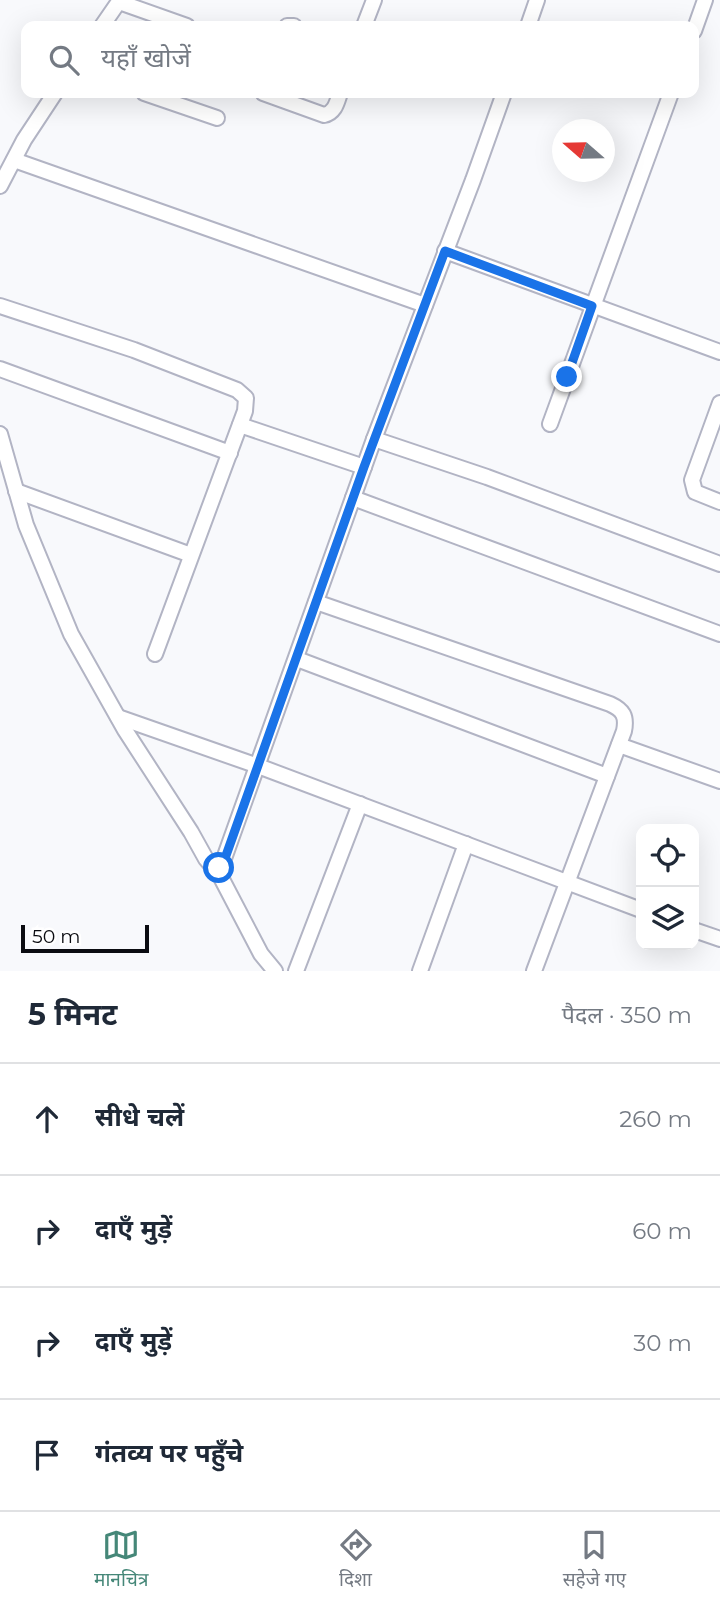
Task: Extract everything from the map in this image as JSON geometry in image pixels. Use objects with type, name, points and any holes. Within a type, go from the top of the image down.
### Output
[{"type":"street","points":[[366,21],[374,0]]},
{"type":"street","points":[[530,21],[537,0]]},
{"type":"street","points":[[698,21],[705,0]]},
{"type":"street","points":[[105,21],[119,1],[173,21]]},
{"type":"street","points":[[0,186],[52,98]]},
{"type":"street","points":[[159,98],[217,118]]},
{"type":"street","points":[[277,98],[324,115],[335,107],[338,98]]},
{"type":"street","points":[[215,866],[219,868],[223,864],[374,439],[502,98]]},
{"type":"street","points":[[550,424],[669,98]]},
{"type":"street","points":[[14,160],[425,305]]},
{"type":"street","points":[[445,251],[720,352]]},
{"type":"street","points":[[0,306],[134,350],[237,390],[246,397],[247,404],[240,425],[155,654]]},
{"type":"street","points":[[0,369],[230,453]]},
{"type":"street","points":[[720,403],[692,480],[695,492],[720,502]]},
{"type":"street","points":[[240,425],[364,467]]},
{"type":"street","points":[[0,434],[26,525],[71,635],[118,718],[206,859],[215,866],[261,954],[275,971]]},
{"type":"street","points":[[374,439],[486,477],[720,564]]},
{"type":"street","points":[[16,491],[191,555]]},
{"type":"street","points":[[353,498],[720,634]]},
{"type":"street","points":[[316,602],[617,707],[625,717],[626,723],[619,745],[534,971]]},
{"type":"street","points":[[296,659],[607,775]]},
{"type":"street","points":[[118,718],[258,766],[636,908]]},
{"type":"street","points":[[619,745],[720,781]]},
{"type":"street","points":[[296,971],[360,804]]},
{"type":"street","points":[[420,971],[466,844]]},
{"type":"street","points":[[699,932],[720,939]]},
{"type":"route","points":[[219,868],[223,864],[364,467],[445,251],[592,306],[567,377]]}]
